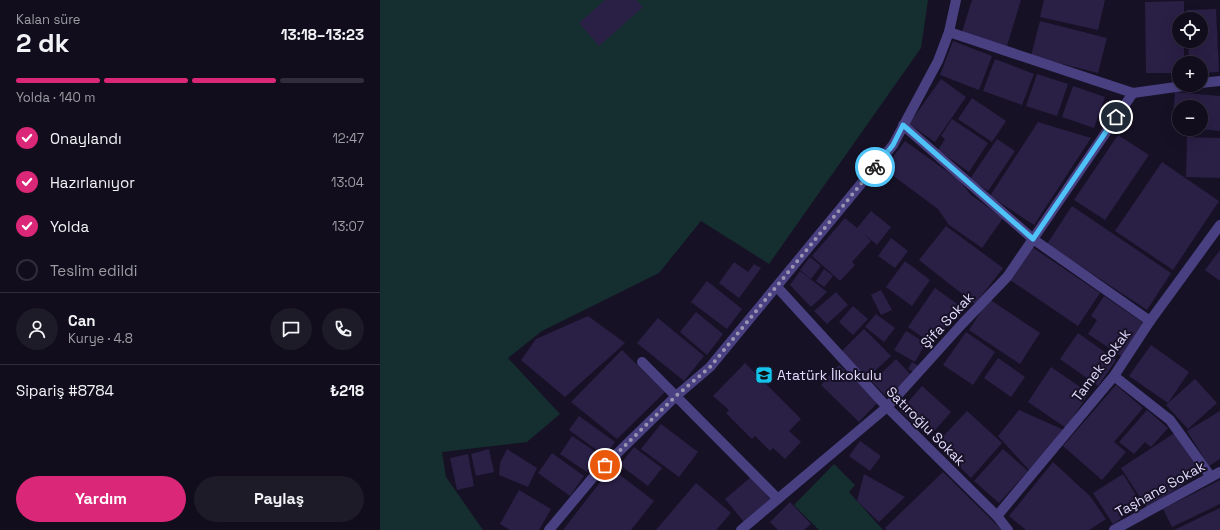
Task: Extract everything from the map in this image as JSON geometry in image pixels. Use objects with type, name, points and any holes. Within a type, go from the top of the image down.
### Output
[{"type":"street","points":[[549,530],[595,475],[676,396],[710,367],[893,145],[938,61],[949,32],[956,0]]},
{"type":"street","points":[[949,32],[1133,93],[1172,88]]},
{"type":"street","points":[[1208,82],[1220,81]]},
{"type":"street","name":"Şifa Sokak","points":[[741,530],[887,407],[1007,277],[1133,93]]},
{"type":"street","points":[[903,125],[1033,239],[1150,321]]},
{"type":"street","name":"Tamek Sokak","points":[[997,516],[1114,376],[1150,321],[1220,225]]},
{"type":"street","name":"Satıroğlu Sokak","points":[[777,287],[887,407],[997,516],[1008,530]]},
{"type":"street","points":[[642,362],[778,499]]},
{"type":"street","points":[[1114,376],[1170,420],[1216,474]]},
{"type":"street","name":"Taşhane Sokak","points":[[1114,530],[1216,474]]},
{"type":"green space","points":[[380,0],[928,0],[921,48],[769,264],[701,221],[659,273],[542,331],[508,358],[560,414],[527,442],[442,452],[446,477],[483,530],[380,530]]},
{"type":"green space","points":[[834,464],[855,485],[849,492],[883,530],[819,530],[794,505]]},
{"type":"building","points":[[605,0],[636,0],[643,7],[599,46],[579,23]]},
{"type":"building","points":[[972,0],[1021,0],[1007,46],[962,32]]},
{"type":"building","points":[[1044,0],[1105,0],[1098,30],[1040,17]]},
{"type":"building","points":[[1184,1],[1184,12],[1172,12],[1172,48],[1184,48],[1184,56],[1172,56],[1172,73],[1146,73],[1145,2]]},
{"type":"building","points":[[1216,9],[1219,72],[1208,73],[1208,56],[1189,56],[1188,48],[1208,48],[1208,12],[1187,12],[1187,10]]},
{"type":"building","points":[[1040,21],[1107,38],[1098,73],[1031,56]]},
{"type":"building","points":[[953,41],[992,56],[979,90],[940,75]]},
{"type":"building","points":[[995,59],[1034,74],[1022,105],[983,91]]},
{"type":"building","points":[[1037,74],[1068,84],[1057,116],[1026,106]]},
{"type":"building","points":[[941,79],[966,97],[935,142],[909,124]]},
{"type":"building","points":[[1073,86],[1105,97],[1094,128],[1062,117]]},
{"type":"building","points":[[1175,92],[1220,96],[1220,131],[1208,130],[1208,100],[1174,100]]},
{"type":"building","points":[[972,98],[1006,121],[992,142],[958,119]]},
{"type":"building","points":[[952,119],[988,143],[969,172],[938,150],[945,139],[941,136]]},
{"type":"building","points":[[1038,122],[1091,138],[1034,225],[990,196]]},
{"type":"building","points":[[1118,135],[1149,155],[1105,220],[1074,200]]},
{"type":"building","points":[[1187,137],[1220,138],[1220,178],[1186,177]]},
{"type":"building","points":[[997,139],[1015,151],[988,191],[970,179]]},
{"type":"building","points":[[905,141],[959,180],[971,195],[1003,218],[982,248],[949,225],[938,209],[884,169]]},
{"type":"building","points":[[1162,162],[1219,201],[1173,270],[1115,231]]},
{"type":"building","points":[[1072,206],[1171,273],[1147,310],[1047,244]]},
{"type":"building","points":[[871,211],[891,227],[877,245],[864,234],[871,241],[852,262],[855,265],[840,281],[812,256],[845,218],[857,228]]},
{"type":"building","points":[[946,226],[1003,268],[975,304],[919,260]]},
{"type":"building","points":[[891,238],[908,251],[895,268],[878,256]]},
{"type":"building","points":[[1032,247],[1100,293],[1078,326],[1010,280]]},
{"type":"building","points":[[1220,250],[1220,281],[1205,270]]},
{"type":"building","points":[[810,257],[821,266],[811,279],[800,270]]},
{"type":"building","points":[[905,261],[930,280],[912,306],[886,287]]},
{"type":"building","points":[[734,262],[748,272],[754,264],[761,268],[739,298],[719,283]]},
{"type":"building","points":[[824,269],[833,276],[824,287],[816,281]]},
{"type":"building","points":[[800,271],[827,292],[811,307],[790,285]]},
{"type":"building","points":[[707,281],[742,309],[727,329],[691,302]]},
{"type":"building","points":[[935,288],[960,306],[940,336],[932,330],[925,339],[908,327]]},
{"type":"building","points":[[881,290],[892,310],[881,315],[871,295]]},
{"type":"building","points":[[836,292],[848,305],[827,324],[814,311]]},
{"type":"building","points":[[1104,296],[1145,324],[1123,357],[1088,334],[1097,320],[1091,316]]},
{"type":"building","points":[[989,299],[1040,333],[1020,364],[969,330]]},
{"type":"building","points":[[853,306],[868,319],[853,335],[839,322]]},
{"type":"building","points":[[696,312],[723,334],[707,355],[680,332]]},
{"type":"building","points":[[876,314],[895,328],[884,342],[865,327]]},
{"type":"building","points":[[588,316],[625,343],[565,397],[521,360],[536,339]]},
{"type":"building","points":[[658,318],[704,356],[684,381],[637,343]]},
{"type":"building","points":[[864,329],[891,356],[867,378],[842,351]]},
{"type":"building","points":[[906,331],[926,343],[915,362],[894,350]]},
{"type":"building","points":[[966,332],[995,352],[973,385],[943,365]]},
{"type":"building","points":[[1078,333],[1116,360],[1098,386],[1060,359]]},
{"type":"building","points":[[1151,345],[1189,372],[1168,403],[1129,376]]},
{"type":"building","points":[[622,350],[665,392],[617,439],[571,402]]},
{"type":"building","points":[[998,358],[1025,377],[1011,397],[984,378]]},
{"type":"building","points":[[896,359],[912,376],[889,399],[872,382]]},
{"type":"building","points":[[912,362],[919,366],[915,373],[908,369]]},
{"type":"building","points":[[745,363],[801,419],[789,431],[801,442],[785,459],[773,448],[770,451],[755,436],[752,439],[726,413],[729,410],[713,396]]},
{"type":"building","points":[[839,365],[878,402],[859,422],[821,385]]},
{"type":"building","points":[[1051,367],[1089,393],[1066,428],[1028,402]]},
{"type":"building","points":[[1195,379],[1217,403],[1188,429],[1166,405]]},
{"type":"building","points":[[1116,385],[1143,408],[1114,442],[1126,452],[1102,480],[1063,446]]},
{"type":"building","points":[[922,386],[951,412],[929,437],[900,411]]},
{"type":"building","points":[[1019,410],[1064,430],[1030,471],[998,436]]},
{"type":"building","points":[[1147,410],[1168,428],[1151,447],[1145,442],[1134,454],[1119,442]]},
{"type":"building","points":[[967,411],[1002,443],[971,478],[936,444]]},
{"type":"building","points":[[1220,411],[1220,459],[1209,466],[1187,431]]},
{"type":"building","points":[[579,416],[615,442],[605,456],[569,430]]},
{"type":"building","points":[[661,424],[698,452],[679,477],[641,449]]},
{"type":"building","points":[[1176,432],[1202,472],[1147,508],[1121,468]]},
{"type":"building","points":[[572,436],[599,454],[587,472],[560,454]]},
{"type":"building","points":[[860,441],[881,456],[870,471],[849,456]]},
{"type":"building","points":[[634,447],[662,468],[648,486],[620,465]]},
{"type":"building","points":[[489,449],[494,472],[476,476],[471,454]]},
{"type":"building","points":[[507,449],[537,468],[528,487],[499,475],[500,463]]},
{"type":"building","points":[[1003,449],[1028,471],[999,503],[974,481]]},
{"type":"building","points":[[552,453],[584,476],[570,496],[538,473]]},
{"type":"building","points":[[468,454],[474,486],[457,490],[450,458]]},
{"type":"building","points":[[1053,462],[1090,496],[1106,519],[1089,530],[1026,530],[1009,516]]},
{"type":"building","points":[[611,468],[654,501],[631,530],[563,530]]},
{"type":"building","points":[[943,472],[1002,530],[887,530],[885,528]]},
{"type":"building","points":[[864,474],[905,497],[879,522],[857,501]]},
{"type":"building","points":[[1123,474],[1142,505],[1113,524],[1093,493]]},
{"type":"building","points":[[751,477],[770,499],[744,522],[725,499]]},
{"type":"building","points":[[1220,480],[1220,504],[1172,527],[1163,509]]},
{"type":"building","points":[[696,483],[731,513],[716,530],[656,530]]},
{"type":"building","points":[[519,490],[551,509],[539,530],[510,530],[500,524]]},
{"type":"building","points":[[790,502],[811,524],[804,530],[778,530],[770,522]]},
{"type":"building","points":[[1220,508],[1220,530],[1174,530]]},
{"type":"way so far","points":[[605,465],[676,396],[710,367],[875,167]]},
{"type":"place","name":"Atatürk İlkokulu","points":[[764,375]]},
{"type":"route","points":[[875,167],[893,145],[903,125],[1033,239],[1116,117]]}]
